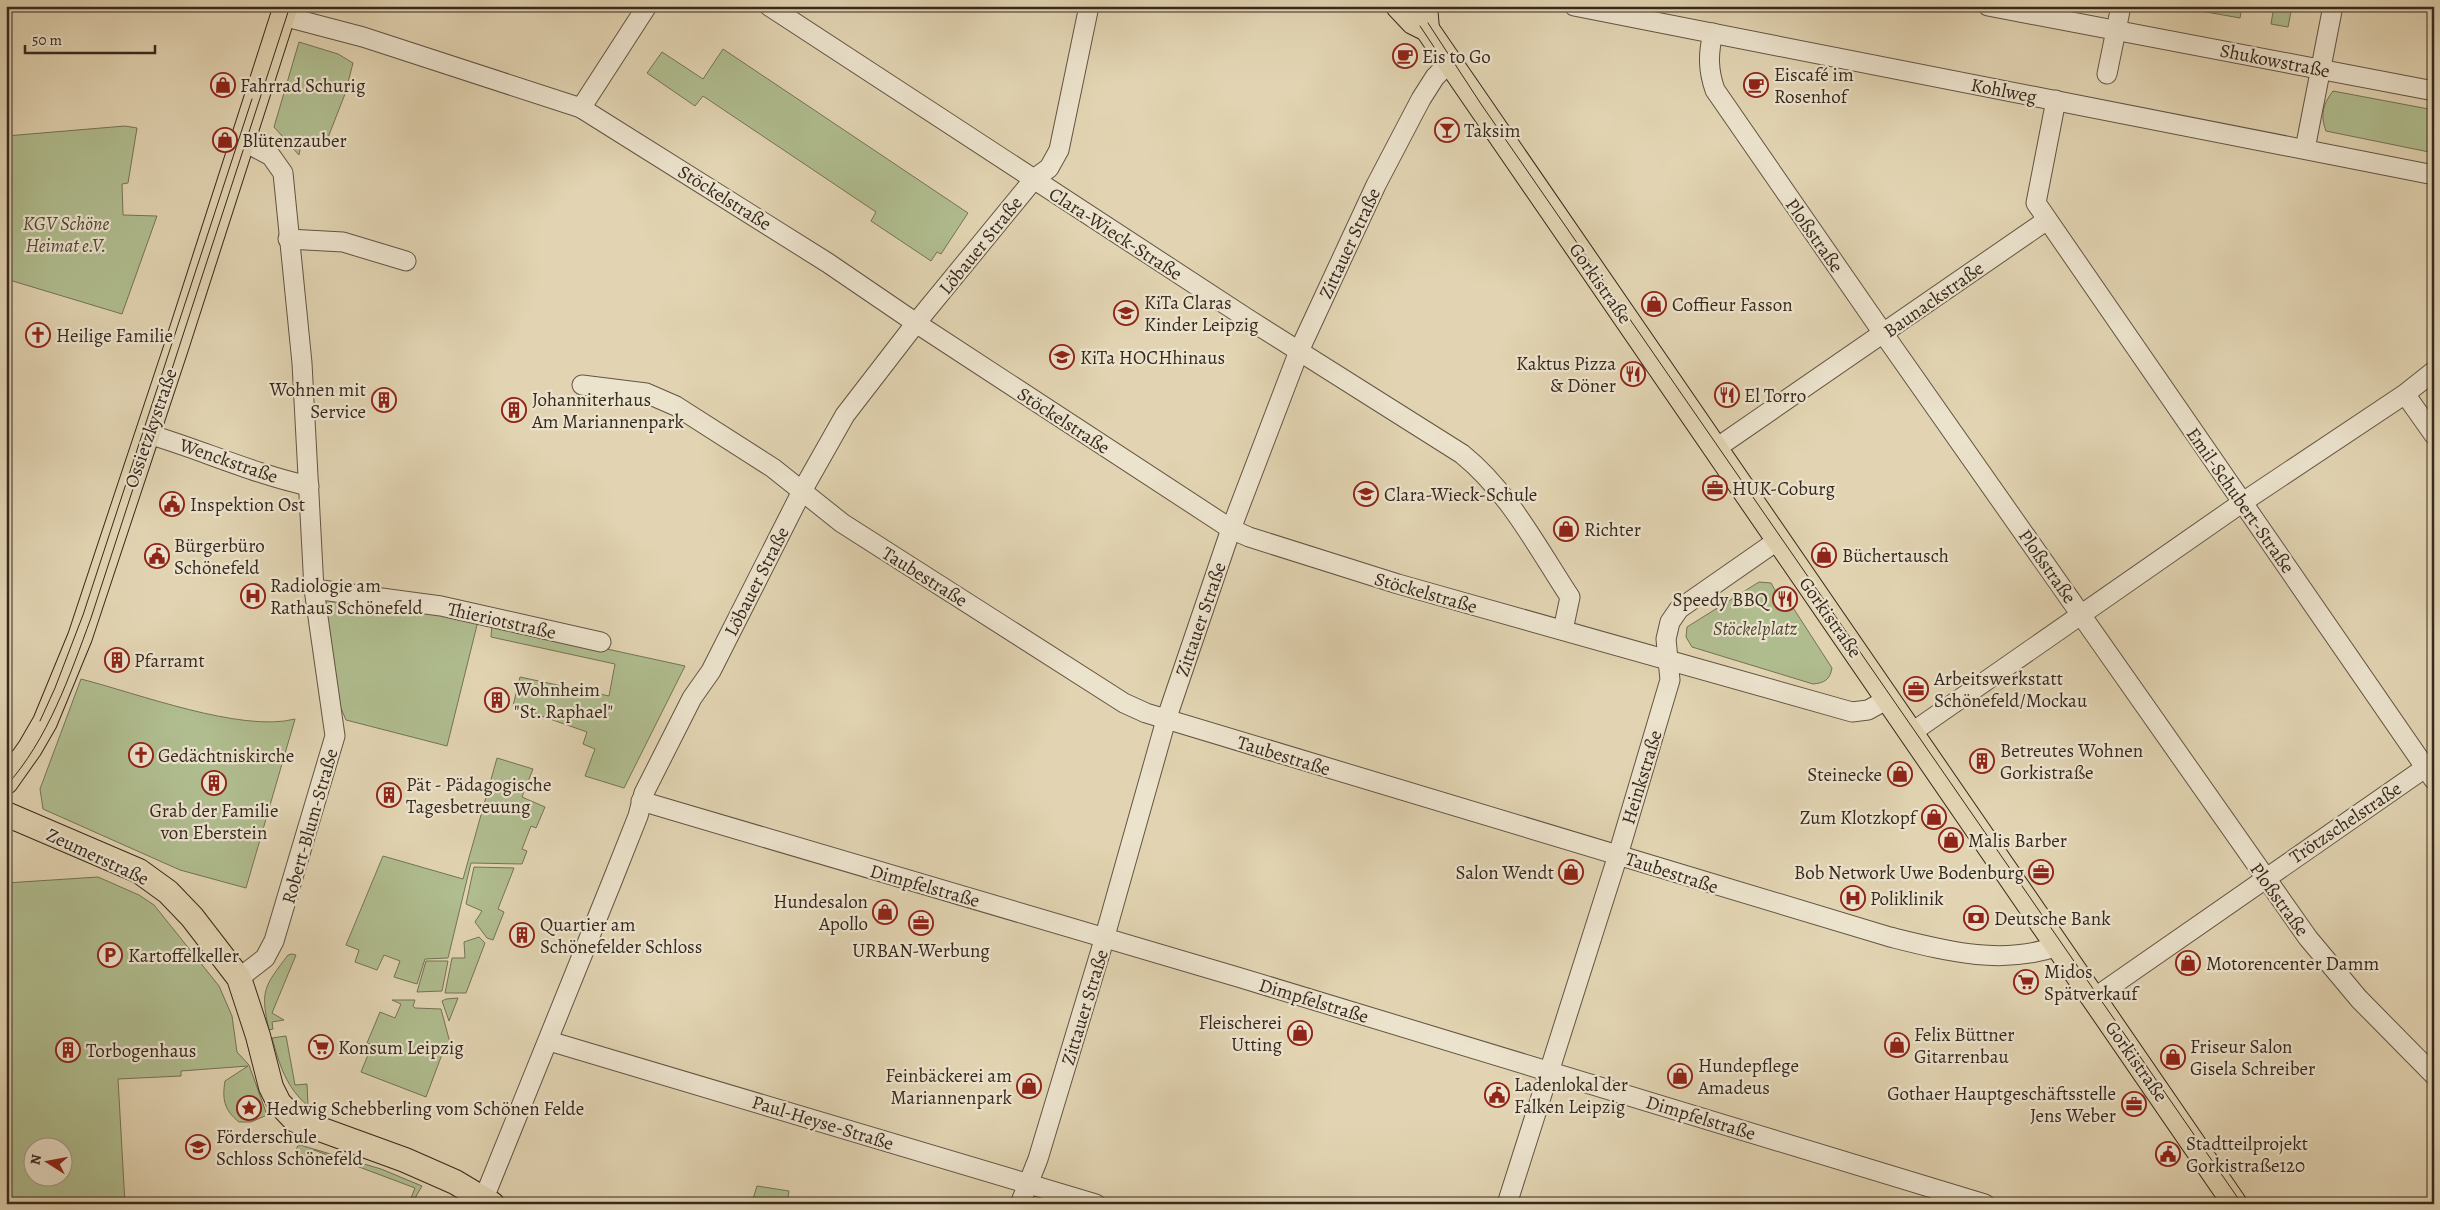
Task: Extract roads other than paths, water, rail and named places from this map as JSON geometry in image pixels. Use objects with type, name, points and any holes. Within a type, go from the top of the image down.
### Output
[{"type":"main road","name":"Gorkistraße","points":[[1398,6],[1413,22],[1426,18],[1449,62],[2235,1204]]},
{"type":"main road","name":"Ossietzkystraße","points":[[6,782],[30,748],[63,681],[87,616],[285,11]]},
{"type":"main road","name":"Zeumerstraße","points":[[6,814],[140,871],[168,892],[192,916],[239,978],[258,1036],[270,1087],[278,1103],[295,1120],[405,1160],[455,1182],[488,1201]]},
{"type":"street","points":[[581,108],[647,6]]},
{"type":"street","name":"Clara-Wieck-Straße","points":[[769,6],[1299,351],[1462,454],[1484,472],[1507,500],[1570,597],[1563,630]]},
{"type":"street","name":"Löbauer Straße","points":[[488,1201],[638,816],[640,801],[675,730],[692,698],[711,671],[802,491],[845,415],[916,323],[1034,179],[1049,168],[1059,150],[1089,6]]},
{"type":"street","name":"Kohlweg","points":[[1574,6],[2434,175]]},
{"type":"street","name":"Shukowstraße","points":[[1988,6],[2434,91]]},
{"type":"street","points":[[2107,74],[2121,6]]},
{"type":"street","points":[[2305,149],[2333,6]]},
{"type":"street","name":"Stöckelstraße","points":[[285,11],[581,108],[737,204],[1231,529],[1317,560],[1852,712],[1868,710],[1888,699]]},
{"type":"street","name":"Ploßstraße","points":[[1714,33],[1709,52],[1709,73],[1715,90],[1883,334],[2082,614],[2264,878],[2333,970],[2401,1043],[2434,1075]]},
{"type":"street","name":"Zittauer Straße","points":[[1020,1204],[1038,1160],[1105,938],[1166,720],[1231,529],[1299,351],[1376,185],[1421,99],[1435,77],[1449,62]]},
{"type":"street","points":[[2047,220],[2036,202],[2056,100]]},
{"type":"street","name":"Robert-Blum-Straße","points":[[239,978],[265,958],[274,940],[335,736],[314,589],[302,363],[288,239],[283,173],[271,156],[243,141]]},
{"type":"street","name":"Baunackstraße","points":[[1715,449],[2047,220]]},
{"type":"street","name":"Emil-Schubert-Straße","points":[[2047,220],[2430,774]]},
{"type":"street","points":[[288,239],[343,242],[406,261]]},
{"type":"street","points":[[1911,733],[2243,502],[2405,394],[2434,371]]},
{"type":"street","name":"Taubestraße","points":[[582,385],[646,393],[676,406],[773,468],[842,523],[1136,710],[1618,855],[1777,905],[1946,951],[2009,957],[2034,954],[2058,946]]},
{"type":"street","points":[[2405,394],[2434,435]]},
{"type":"street","name":"Wenckstraße","points":[[148,434],[205,451],[233,464],[309,486]]},
{"type":"street","name":"Heinkstraße","points":[[1507,1204],[1548,1070],[1618,855],[1670,680],[1670,659],[1666,639],[1670,622],[1679,609],[1778,540]]},
{"type":"street","name":"Thieriotstraße","points":[[314,589],[441,606],[601,642]]},
{"type":"street","name":"Trötzschelstraße","points":[[2094,998],[2264,878],[2430,774]]},
{"type":"street","name":"Dimpfelstraße","points":[[640,801],[1548,1070],[1985,1204]]},
{"type":"street","name":"Paul-Heyse-Straße","points":[[549,1041],[1096,1204]]},
{"type":"tram line","points":[[6,786],[21,768],[46,728],[66,684],[91,618],[290,6]]},
{"type":"tram line","points":[[1428,23],[1481,104],[2242,1204]]},
{"type":"tram line","points":[[1420,26],[1434,47]]},
{"type":"tram line","points":[[40,721],[83,615],[252,99]]},
{"type":"place","name":"Eis to Go","points":[[1405,56]]},
{"type":"place","name":"Fahrrad Schurig","points":[[223,85]]},
{"type":"place","name":"Eiscafé im Rosenhof","points":[[1756,85]]},
{"type":"place","name":"Taksim","points":[[1447,130]]},
{"type":"place","name":"Blütenzauber","points":[[225,140]]},
{"type":"place","name":"Coffieur Fasson","points":[[1654,304]]},
{"type":"place","name":"KiTa Claras Kinder Leipzig","points":[[1126,313]]},
{"type":"place","name":"Heilige Familie","points":[[38,335]]},
{"type":"place","name":"KiTa HOCHhinaus","points":[[1062,357]]},
{"type":"place","name":"Kaktus Pizza & Döner","points":[[1633,374]]},
{"type":"place","name":"El Torro","points":[[1727,395]]},
{"type":"place","name":"Wohnen mit Service","points":[[384,400]]},
{"type":"place","name":"Johanniterhaus Am Mariannenpark","points":[[514,410]]},
{"type":"place","name":"HUK-Coburg","points":[[1715,488]]},
{"type":"place","name":"Clara-Wieck-Schule","points":[[1366,494]]},
{"type":"place","name":"Inspektion Ost","points":[[172,504]]},
{"type":"place","name":"Richter","points":[[1566,529]]},
{"type":"place","name":"Büchertausch","points":[[1824,555]]},
{"type":"place","name":"Bürgerbüro Schönefeld","points":[[157,556]]},
{"type":"place","name":"Radiologie am Rathaus Schönefeld","points":[[253,596]]},
{"type":"place","name":"Speedy BBQ","points":[[1785,599]]},
{"type":"place","name":"Pfarramt","points":[[117,660]]},
{"type":"place","name":"Arbeitswerkstatt Schönefeld/Mockau","points":[[1916,689]]},
{"type":"place","name":"Wohnheim \"St. Raphael\"","points":[[497,700]]},
{"type":"place","name":"Gedächtniskirche","points":[[141,755]]},
{"type":"place","name":"Betreutes Wohnen Gorkistraße","points":[[1982,761]]},
{"type":"place","name":"Steinecke","points":[[1900,774]]},
{"type":"place","name":"Grab der Familie von Eberstein","points":[[214,783]]},
{"type":"place","name":"Pät - Pädagogische Tagesbetreuung","points":[[389,795]]},
{"type":"place","name":"Zum Klotzkopf","points":[[1934,817]]},
{"type":"place","name":"Malis Barber","points":[[1951,840]]},
{"type":"place","name":"Salon Wendt","points":[[1571,872]]},
{"type":"place","name":"Bob Network Uwe Bodenburg","points":[[2041,872]]},
{"type":"place","name":"Poliklinik","points":[[1853,898]]},
{"type":"place","name":"Hundesalon Apollo","points":[[885,912]]},
{"type":"place","name":"Deutsche Bank","points":[[1976,918]]},
{"type":"place","name":"URBAN-Werbung","points":[[921,923]]},
{"type":"place","name":"Quartier am Schönefelder Schloss","points":[[522,935]]},
{"type":"place","name":"Kartoffelkeller","points":[[110,955]]},
{"type":"place","name":"Motorencenter Damm","points":[[2188,963]]},
{"type":"place","name":"Midos Spätverkauf","points":[[2026,982]]},
{"type":"place","name":"Fleischerei Utting","points":[[1300,1033]]},
{"type":"place","name":"Felix Büttner Gitarrenbau","points":[[1897,1045]]},
{"type":"place","name":"Konsum Leipzig","points":[[321,1047]]},
{"type":"place","name":"Torbogenhaus","points":[[68,1050]]},
{"type":"place","name":"Friseur Salon Gisela Schreiber","points":[[2173,1057]]},
{"type":"place","name":"Hundepflege Amadeus","points":[[1680,1076]]},
{"type":"place","name":"Feinbäckerei am Mariannenpark","points":[[1029,1086]]},
{"type":"place","name":"Ladenlokal der Falken Leipzig","points":[[1497,1095]]},
{"type":"place","name":"Gothaer Hauptgeschäftsstelle Jens Weber","points":[[2134,1104]]},
{"type":"place","name":"Hedwig Schebberling vom Schönen Felde","points":[[249,1108]]},
{"type":"place","name":"Förderschule Schloss Schönefeld","points":[[198,1147]]},
{"type":"place","name":"Stadtteilprojekt Gorkistraße120","points":[[2168,1154]]},
{"type":"park label","name":"KGV Schöne Heimat e.V.","points":[[66,234]]},
{"type":"park label","name":"Stöckelplatz","points":[[1755,628]]}]
